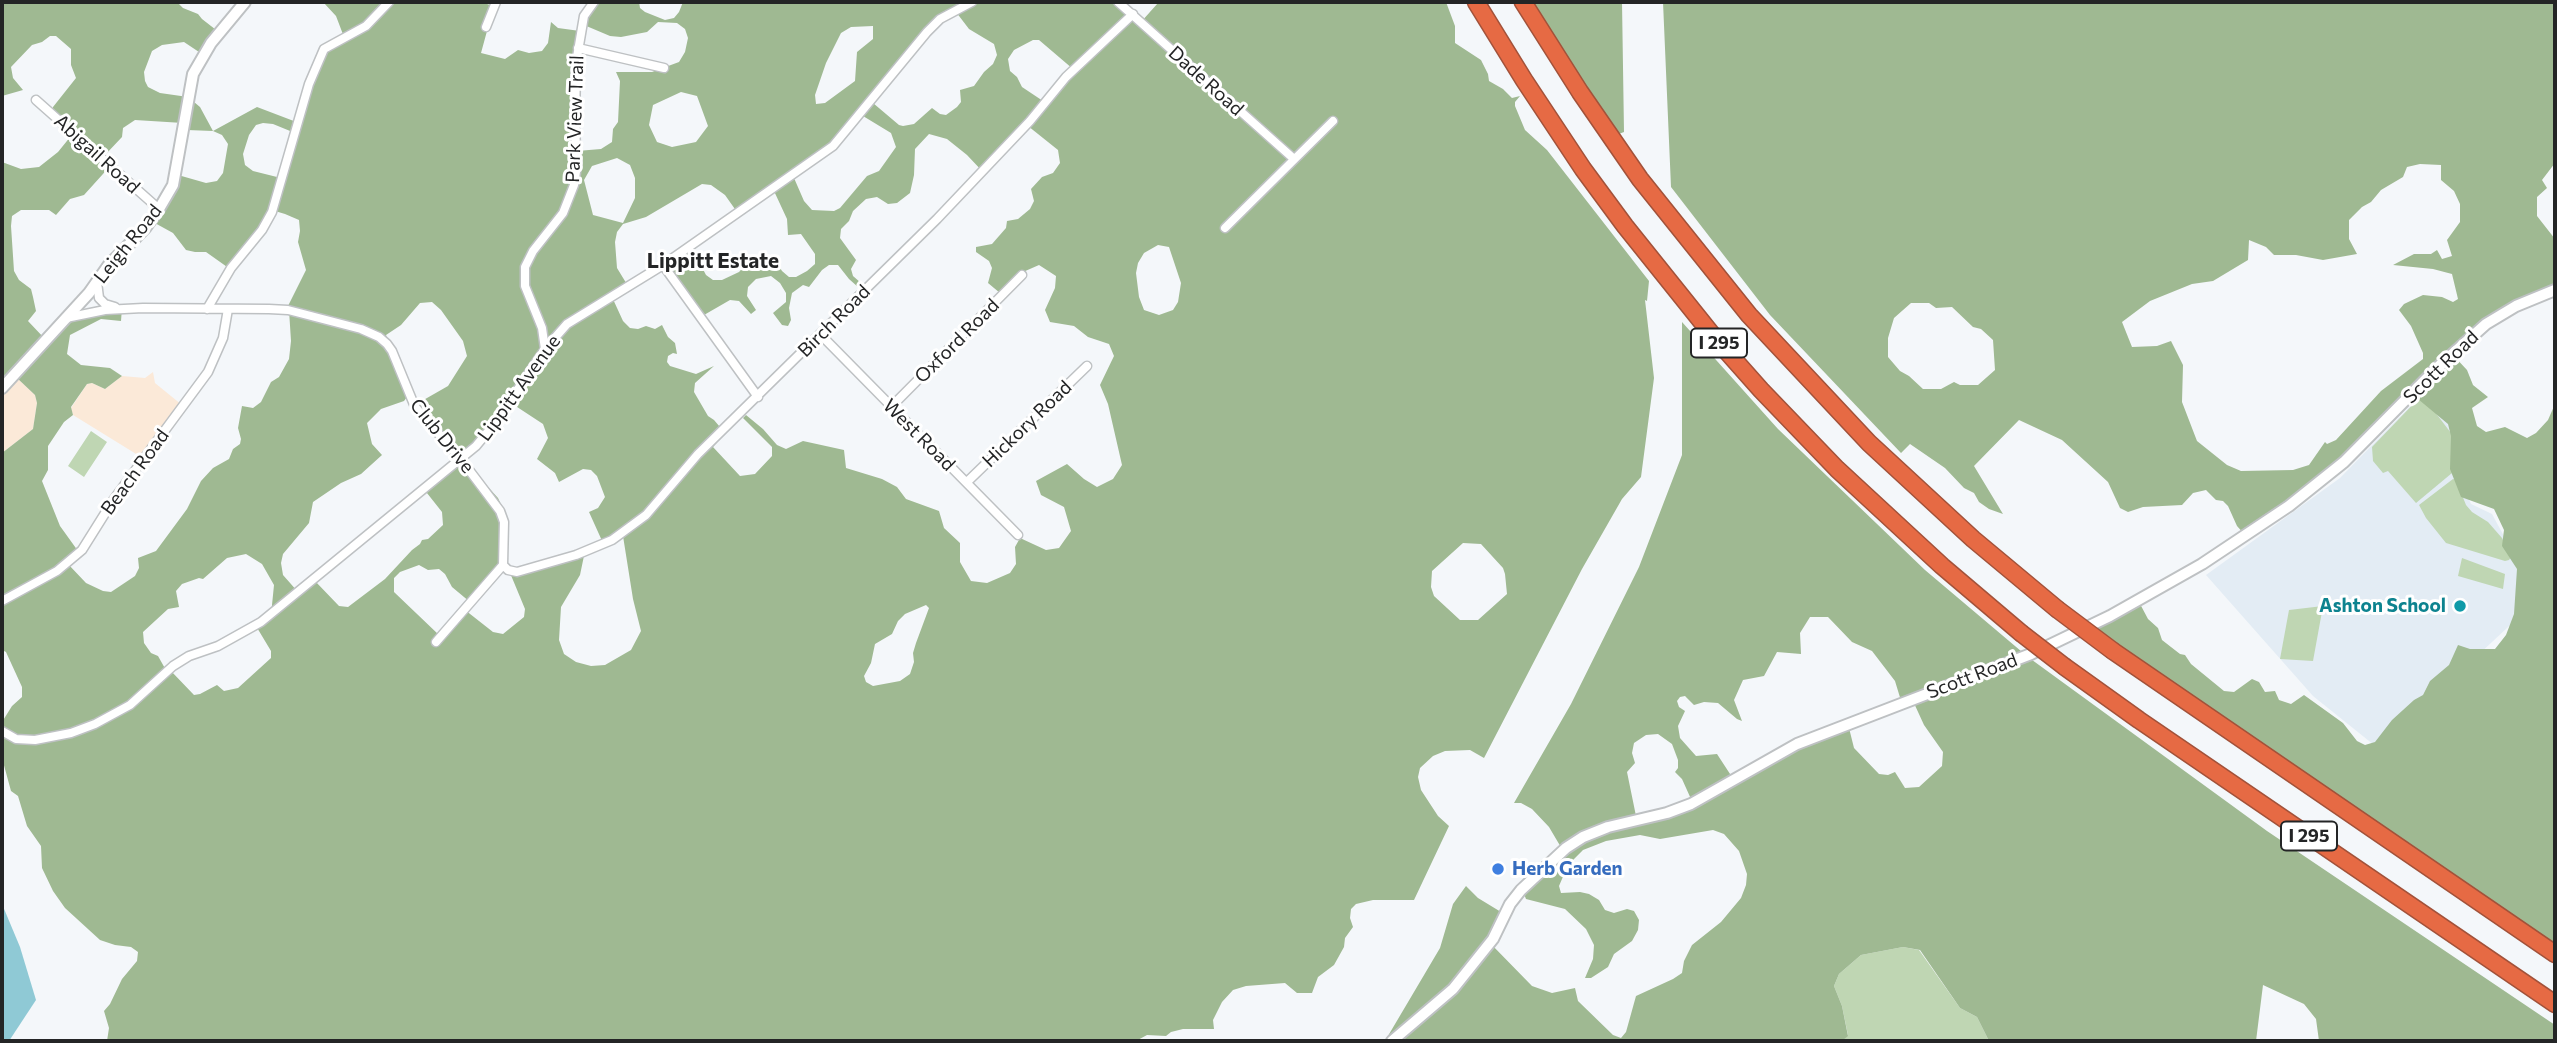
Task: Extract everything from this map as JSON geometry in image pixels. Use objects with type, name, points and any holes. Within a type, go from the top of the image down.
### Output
[{"type":"highway","name":"I 295","points":[[1476,2],[1543,110],[1604,198],[1661,273],[1737,363],[1881,512],[2065,667],[2148,727],[2555,1004]]},
{"type":"highway","name":"I 295","points":[[1523,2],[1640,179],[1704,262],[1764,332],[1877,451],[1999,562],[2113,651],[2555,954]]},
{"type":"street","name":"Leigh Road","points":[[2,388],[159,209],[173,185],[193,74],[211,43],[245,2]]},
{"type":"street","points":[[207,309],[232,268],[268,220],[309,84],[321,54],[328,45],[374,19],[389,2]]},
{"type":"street","points":[[486,27],[496,2]]},
{"type":"street","name":"Park View Trail","points":[[545,349],[542,328],[525,286],[525,267],[533,251],[563,213],[574,186],[577,165],[575,128],[578,48],[584,16],[594,2]]},
{"type":"street","name":"Lippitt Avenue","points":[[2,731],[16,739],[35,740],[71,733],[113,716],[130,705],[173,666],[189,656],[218,646],[261,622],[484,438],[545,349],[567,324],[663,265],[833,146],[927,32],[940,19],[972,2]]},
{"type":"street","name":"Dade Road","points":[[1118,2],[1294,159]]},
{"type":"street","name":"Birch Road","points":[[503,565],[513,572],[522,572],[576,555],[611,540],[646,515],[698,454],[937,219],[1030,121],[1066,77],[1133,15]]},
{"type":"street","points":[[578,48],[664,68]]},
{"type":"street","name":"Abigail Road","points":[[36,100],[159,209]]},
{"type":"street","points":[[1226,228],[1333,121]]},
{"type":"street","points":[[663,265],[758,397]]},
{"type":"street","name":"Oxford Road","points":[[891,406],[1022,275]]},
{"type":"street","points":[[97,282],[97,292],[105,304],[124,309]]},
{"type":"street","name":"Scott Road","points":[[1392,1041],[1453,989],[1493,939],[1510,904],[1521,890],[1566,848],[1583,837],[1608,827],[1667,813],[1691,804],[1797,744],[2031,654],[2110,616],[2202,564],[2290,506],[2344,462],[2438,367],[2486,324],[2516,306],[2555,290]]},
{"type":"street","name":"Club Drive","points":[[63,319],[124,309],[288,310],[361,329],[379,337],[392,351],[409,398],[415,407],[460,458],[500,510],[504,522],[503,565]]},
{"type":"street","name":"Beach Road","points":[[2,601],[57,571],[82,550],[99,521],[208,372],[222,338],[228,309]]},
{"type":"street","name":"West Road","points":[[820,334],[1018,535]]},
{"type":"street","name":"Hickory Road","points":[[967,482],[1087,366]]},
{"type":"street","points":[[436,642],[503,565]]},
{"type":"shaded area","points":[[153,372],[155,383],[182,405],[141,457],[73,415],[71,408],[87,384],[92,383],[105,389],[122,376],[145,378]]},
{"type":"shaded area","points":[[17,378],[35,395],[37,403],[33,429],[2,453],[2,390]]},
{"type":"shaded area","points":[[2426,390],[2473,451],[2460,478],[2471,504],[2492,514],[2512,551],[2520,577],[2522,614],[2446,685],[2374,745],[2313,696],[2206,575],[2340,478]]},
{"type":"green space","points":[[2,2],[177,2],[183,8],[198,14],[220,33],[205,56],[184,42],[162,45],[152,51],[144,72],[145,81],[148,87],[160,93],[188,97],[200,107],[213,131],[257,107],[299,123],[324,52],[344,37],[336,16],[323,2],[481,2],[493,6],[493,9],[481,53],[505,59],[518,50],[529,53],[542,51],[548,43],[551,22],[558,28],[580,31],[577,151],[601,149],[612,142],[613,129],[618,122],[620,81],[616,72],[652,72],[679,62],[685,52],[688,38],[685,29],[677,23],[658,22],[647,32],[621,37],[610,36],[584,25],[595,2],[639,2],[640,8],[645,12],[665,20],[674,18],[683,2],[1117,2],[1141,22],[1158,3],[1168,2],[1446,2],[1455,26],[1455,43],[1481,60],[1489,81],[1512,98],[1520,96],[1515,106],[1525,130],[1547,150],[1649,281],[1647,301],[1645,300],[1654,378],[1641,477],[1622,499],[1582,569],[1484,758],[1470,750],[1445,751],[1433,756],[1420,768],[1418,777],[1421,790],[1438,816],[1449,826],[1414,900],[1373,900],[1356,904],[1351,909],[1353,927],[1345,938],[1344,947],[1334,965],[1318,977],[1312,993],[1297,993],[1285,983],[1246,986],[1233,990],[1222,1002],[1213,1020],[1214,1029],[1183,1029],[1166,1036],[1147,1035],[1136,1041],[107,1041],[109,1028],[104,1011],[122,979],[137,961],[138,952],[131,947],[100,940],[65,908],[53,891],[42,868],[41,846],[27,826],[18,796],[11,791],[2,758],[2,722],[12,706],[22,697],[22,687],[6,652],[2,650],[2,453],[33,429],[37,403],[35,395],[17,378],[2,390],[2,162],[21,169],[39,167],[58,152],[75,131],[53,109],[76,78],[71,65],[71,49],[56,36],[50,36],[32,45],[11,67],[13,78],[23,90],[2,96]],"holes":[[[956,12],[969,29],[994,44],[997,55],[993,64],[974,86],[960,90],[961,102],[946,115],[932,108],[914,124],[899,125],[873,103],[928,31]],[[873,26],[873,39],[857,52],[855,81],[825,103],[816,104],[815,95],[826,63],[841,33],[851,27]],[[1033,40],[1039,40],[1073,69],[1046,103],[1022,87],[1010,71],[1008,59],[1014,50]],[[681,92],[697,96],[708,126],[696,142],[672,147],[657,142],[649,125],[653,105]],[[863,116],[891,133],[896,147],[879,171],[867,176],[840,208],[834,211],[812,210],[804,201],[794,178],[819,161]],[[135,120],[183,123],[187,130],[213,131],[222,135],[228,144],[223,173],[217,181],[206,183],[178,175],[153,222],[173,233],[186,250],[206,252],[230,269],[275,211],[299,220],[298,242],[306,270],[287,308],[291,341],[289,359],[279,377],[271,382],[261,402],[253,408],[242,406],[238,428],[240,444],[233,449],[229,459],[213,468],[201,481],[187,509],[156,551],[138,558],[139,568],[135,576],[111,592],[103,591],[86,583],[68,564],[78,551],[60,526],[42,481],[48,470],[48,446],[64,422],[73,415],[71,407],[87,384],[92,383],[105,389],[122,376],[110,368],[81,365],[67,354],[70,335],[101,319],[121,321],[122,308],[64,323],[45,339],[28,321],[36,311],[31,289],[19,280],[14,271],[12,216],[21,210],[49,210],[56,215],[70,199],[84,195],[112,164],[105,155],[122,137],[123,128]],[[273,124],[295,133],[281,178],[253,171],[245,165],[243,154],[249,135],[256,125]],[[1028,126],[1058,150],[1060,163],[1053,173],[1042,177],[1031,189],[1034,201],[1030,209],[1018,219],[1007,221],[1006,228],[992,244],[976,247],[976,252],[989,261],[992,268],[988,283],[1000,293],[1023,272],[1039,265],[1056,276],[1055,288],[1045,310],[1050,322],[1074,326],[1088,337],[1109,344],[1114,356],[1100,385],[1108,404],[1122,465],[1113,479],[1097,487],[1067,464],[1036,481],[1041,495],[1064,507],[1071,531],[1059,548],[1046,550],[1020,538],[1015,547],[1016,564],[1010,573],[987,583],[971,581],[960,562],[960,543],[944,528],[939,511],[906,499],[897,487],[882,479],[846,468],[844,450],[803,441],[786,449],[777,445],[746,415],[743,418],[772,447],[772,456],[755,474],[740,476],[713,447],[725,433],[708,416],[694,392],[695,383],[714,366],[696,374],[670,366],[667,362],[668,356],[677,354],[675,343],[668,337],[662,325],[655,329],[646,326],[630,328],[623,321],[612,297],[628,286],[617,268],[615,242],[617,232],[623,224],[646,217],[702,184],[711,185],[725,195],[737,212],[774,191],[787,219],[788,235],[801,234],[815,254],[815,264],[796,277],[789,277],[777,263],[769,270],[753,257],[739,272],[722,280],[713,280],[706,275],[692,248],[668,264],[704,315],[730,300],[739,301],[751,314],[756,310],[747,296],[748,287],[756,279],[771,276],[780,283],[786,293],[786,302],[773,313],[782,325],[788,326],[791,320],[789,308],[792,293],[803,285],[809,287],[829,265],[838,265],[867,295],[869,290],[853,276],[851,269],[856,260],[840,238],[841,229],[849,221],[853,211],[866,199],[877,197],[888,204],[897,203],[910,193],[915,149],[929,134],[947,139],[984,173]],[[617,158],[630,165],[635,178],[635,198],[623,223],[593,215],[584,180],[592,166]],[[1158,245],[1169,247],[1181,283],[1178,302],[1173,310],[1159,315],[1144,310],[1139,297],[1136,273],[1144,253]],[[432,302],[463,341],[467,356],[448,386],[413,406],[459,459],[423,488],[442,512],[443,525],[428,539],[422,540],[385,579],[348,607],[339,606],[315,581],[298,592],[283,575],[281,563],[283,554],[309,523],[313,502],[341,483],[361,474],[382,455],[372,444],[367,423],[381,409],[404,401],[407,397],[386,335],[401,325],[420,303]],[[511,403],[543,424],[548,438],[537,459],[555,473],[559,482],[583,469],[591,470],[597,476],[605,497],[598,508],[589,512],[603,543],[623,536],[641,631],[631,650],[605,665],[591,666],[576,662],[564,654],[559,640],[561,607],[580,575],[585,551],[519,571],[508,568],[525,609],[524,617],[503,634],[493,632],[465,610],[439,635],[394,592],[394,578],[400,572],[419,565],[428,570],[439,569],[452,587],[470,602],[506,562],[508,519],[498,498],[462,458]],[[1463,543],[1481,544],[1503,568],[1507,594],[1478,620],[1460,620],[1434,596],[1431,587],[1432,571]],[[246,554],[262,564],[274,585],[271,615],[256,626],[271,651],[271,658],[238,688],[224,691],[217,685],[194,695],[171,671],[167,672],[158,656],[151,653],[144,643],[143,632],[168,609],[179,607],[176,591],[182,584],[203,579],[227,558]],[[926,605],[929,608],[913,653],[914,662],[910,674],[900,681],[873,686],[866,682],[864,676],[871,663],[875,644],[892,634],[905,614]]]},
{"type":"green space","points":[[1527,2],[1622,2],[1624,132],[1616,135]]},
{"type":"green space","points":[[1663,2],[2555,2],[2555,163],[2542,180],[2547,188],[2537,197],[2537,216],[2555,239],[2555,291],[2515,307],[2453,355],[2467,370],[2473,385],[2488,397],[2472,408],[2477,426],[2486,432],[2505,427],[2527,438],[2548,420],[2555,404],[2555,943],[2494,908],[2088,629],[2139,602],[2148,619],[2158,628],[2162,640],[2185,655],[2191,664],[2224,691],[2234,692],[2252,679],[2259,682],[2265,692],[2275,691],[2279,700],[2291,704],[2304,695],[2343,723],[2357,741],[2365,745],[2375,742],[2392,720],[2423,695],[2430,681],[2449,665],[2458,645],[2470,649],[2495,649],[2506,635],[2514,614],[2517,569],[2502,546],[2504,530],[2494,509],[2461,497],[2450,469],[2451,436],[2448,424],[2412,394],[2342,465],[2246,536],[2237,526],[2228,506],[2223,501],[2216,500],[2206,490],[2193,493],[2182,505],[2143,507],[2128,512],[2120,508],[2108,482],[2062,440],[2019,420],[1974,466],[2003,514],[1979,502],[1974,493],[1964,488],[1945,468],[1910,444],[1901,453],[1770,315],[1671,187]],"holes":[[[2420,164],[2441,165],[2441,180],[2454,191],[2460,204],[2460,222],[2447,240],[2452,256],[2442,259],[2437,250],[2431,254],[2414,254],[2393,265],[2452,274],[2458,299],[2453,302],[2442,297],[2423,295],[2404,304],[2399,310],[2411,326],[2423,359],[2381,391],[2336,440],[2327,444],[2325,442],[2309,465],[2293,470],[2241,471],[2227,465],[2197,441],[2182,402],[2183,365],[2171,341],[2157,346],[2132,347],[2122,322],[2150,301],[2192,284],[2213,281],[2248,260],[2249,240],[2266,247],[2274,255],[2296,255],[2323,260],[2357,254],[2349,239],[2349,220],[2381,190],[2403,177],[2407,167]],[[1911,303],[1929,303],[1936,308],[1952,307],[1973,327],[1981,329],[1993,340],[1995,370],[1978,385],[1960,385],[1954,382],[1941,389],[1923,389],[1900,371],[1888,357],[1888,338],[1894,318]]]},
{"type":"green space","points":[[1682,322],[1778,429],[1925,570],[2028,657],[2267,831],[2555,1025],[2555,1041],[2319,1041],[2316,1019],[2304,1004],[2263,985],[2256,1041],[1989,1041],[1977,1017],[1960,1008],[1920,950],[1903,947],[1861,955],[1839,974],[1834,986],[1842,1006],[1848,1036],[1842,1041],[1385,1041],[1440,948],[1453,904],[1466,886],[1478,898],[1501,912],[1490,943],[1532,986],[1552,993],[1575,988],[1578,1001],[1613,1035],[1621,1038],[1626,1032],[1636,996],[1682,973],[1684,961],[1692,945],[1721,922],[1741,898],[1747,874],[1739,851],[1724,834],[1713,830],[1660,839],[1640,835],[1606,841],[1583,850],[1568,865],[1559,886],[1561,893],[1589,894],[1599,900],[1605,910],[1614,913],[1627,909],[1634,911],[1639,920],[1638,930],[1632,941],[1614,954],[1608,967],[1591,978],[1585,978],[1593,959],[1594,945],[1586,929],[1565,909],[1526,899],[1522,889],[1562,849],[1549,827],[1532,809],[1521,803],[1514,803],[1571,704],[1639,567],[1682,455]],"holes":[[[1810,617],[1828,617],[1852,642],[1872,651],[1895,681],[1902,704],[1913,701],[1924,725],[1943,752],[1942,766],[1919,787],[1905,788],[1895,772],[1888,775],[1879,774],[1854,748],[1848,724],[1732,777],[1717,754],[1696,756],[1680,738],[1678,726],[1685,711],[1679,707],[1677,701],[1680,697],[1685,696],[1694,705],[1704,702],[1718,703],[1742,721],[1734,700],[1743,680],[1764,676],[1777,652],[1801,654],[1800,633]],[[1658,734],[1672,744],[1678,760],[1675,772],[1682,779],[1691,799],[1636,816],[1627,772],[1635,763],[1632,753],[1634,743],[1646,735]]]},
{"type":"green space","points":[[2422,395],[2470,458],[2416,503],[2388,471],[2383,473],[2373,461],[2372,447]]},
{"type":"green space","points":[[91,431],[107,442],[84,477],[68,466]]},
{"type":"green space","points":[[2453,479],[2456,480],[2466,505],[2488,522],[2502,538],[2511,557],[2509,560],[2446,543],[2426,518],[2419,505]]},
{"type":"green space","points":[[2462,558],[2505,574],[2503,589],[2458,576]]},
{"type":"green space","points":[[2323,606],[2313,661],[2280,659],[2289,610]]},
{"type":"green space","points":[[1903,947],[1919,950],[1960,1008],[1977,1017],[1989,1041],[1842,1041],[1848,1035],[1842,1006],[1834,986],[1839,974],[1861,955]]},
{"type":"water","points":[[2,904],[20,947],[36,1000],[9,1041],[2,1041]]},
{"type":"place","name":"Ashton School","points":[[2460,606]]},
{"type":"place","name":"Herb Garden","points":[[1498,869]]},
{"type":"district","name":"Lippitt Estate","points":[[713,261]]}]
